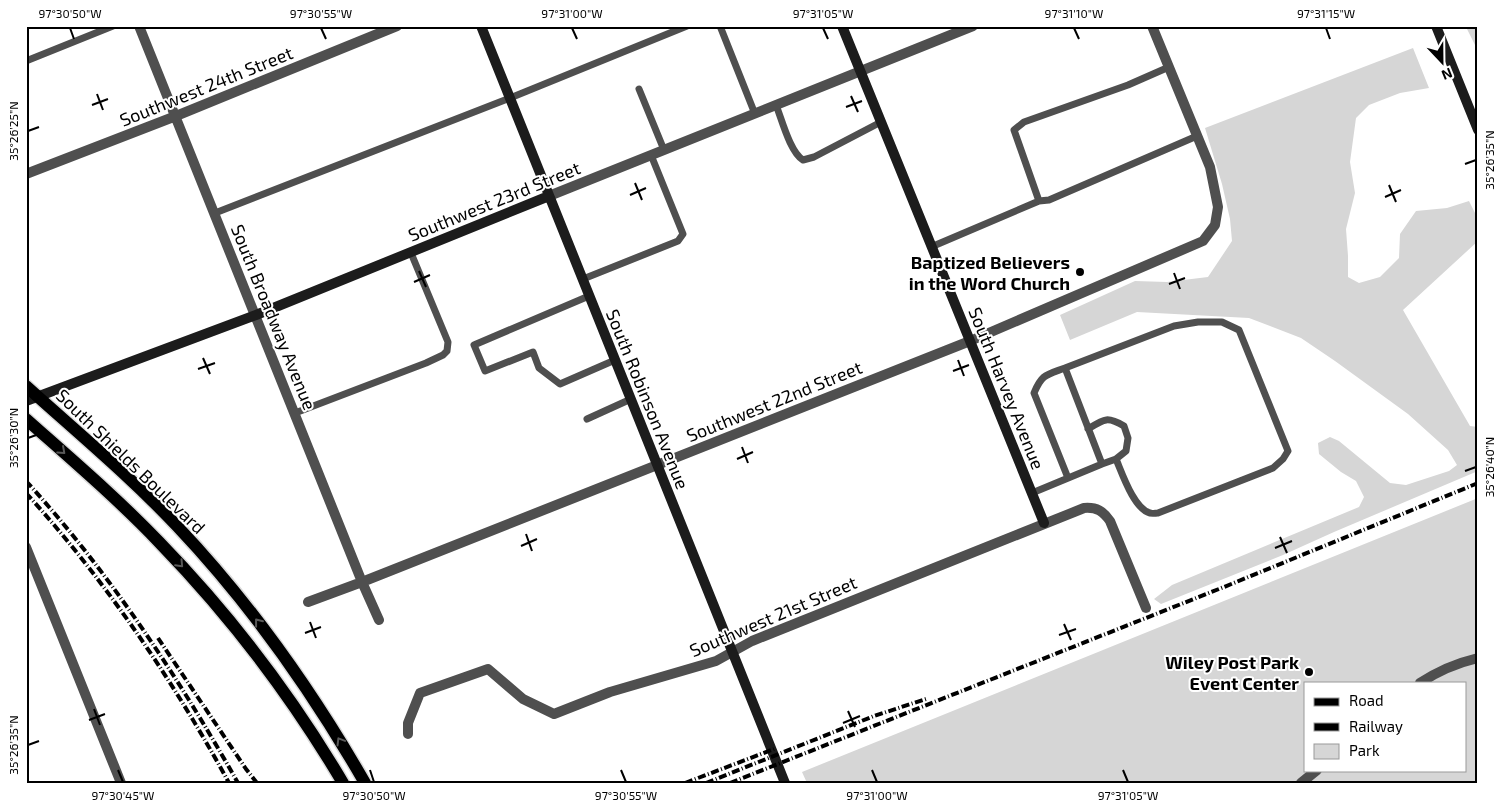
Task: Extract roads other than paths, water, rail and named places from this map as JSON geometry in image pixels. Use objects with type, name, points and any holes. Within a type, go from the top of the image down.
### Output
[{"type":"main road","name":"South Shields Boulevard","points":[[26,386],[32,399],[137,486],[177,526],[226,582],[287,661],[334,731],[365,783]]},
{"type":"main road","points":[[26,419],[118,502],[208,594],[271,673],[319,742],[342,783]]},
{"type":"street","name":"South Broadway Avenue","points":[[139,26],[362,582],[379,620]]},
{"type":"street","name":"Southwest 24th Street","points":[[26,174],[176,116],[397,26]]},
{"type":"street","name":"South Robinson Avenue","points":[[481,26],[785,783]]},
{"type":"street","name":"South Harvey Avenue","points":[[842,26],[1044,523]]},
{"type":"street","name":"Southwest 23rd Street","points":[[32,399],[256,315],[755,114],[962,28],[972,26]]},
{"type":"street","points":[[1152,26],[1197,136]]},
{"type":"street","points":[[1436,26],[1478,130]]},
{"type":"street","name":"Southwest 22nd Street","points":[[308,602],[970,341],[1203,241],[1215,225],[1218,207],[1210,167],[1197,136]]},
{"type":"street","points":[[1044,523],[1084,508],[1095,508],[1103,512],[1113,527],[1146,608]]},
{"type":"street","name":"Southwest 21st Street","points":[[408,734],[408,723],[420,693],[488,669],[522,699],[554,714],[610,692],[716,661],[752,641],[1044,523]]},
{"type":"street","points":[[26,547],[121,783]]},
{"type":"street","points":[[1421,682],[1461,662],[1478,658]]},
{"type":"street","points":[[1301,783],[1315,772]]},
{"type":"lane","points":[[26,61],[113,26]]},
{"type":"lane","points":[[215,213],[510,98],[687,26]]},
{"type":"lane","points":[[720,26],[755,114]]},
{"type":"lane","points":[[1039,201],[1014,130],[1024,122],[1128,85],[1169,67]]},
{"type":"lane","points":[[639,89],[664,150]]},
{"type":"lane","points":[[776,105],[797,157],[803,160],[814,157],[881,122]]},
{"type":"lane","points":[[931,247],[1039,201],[1049,200],[1197,136]]},
{"type":"lane","points":[[583,280],[678,241],[683,234],[651,155]]},
{"type":"lane","points":[[295,413],[426,363],[447,351],[448,342],[411,252]]},
{"type":"lane","points":[[589,296],[474,345],[485,371],[533,352],[539,368],[560,384],[615,360]]},
{"type":"lane","points":[[1068,478],[1034,393],[1039,381],[1046,375],[1174,326],[1198,322],[1222,322],[1239,330],[1288,451],[1284,459],[1273,468],[1158,513],[1150,514],[1142,509],[1131,493],[1116,459]]},
{"type":"lane","points":[[1065,368],[1102,464]]},
{"type":"lane","points":[[587,419],[631,399]]},
{"type":"lane","points":[[1032,493],[1116,459],[1126,451],[1128,438],[1124,426],[1115,421],[1104,419],[1088,429]]},
{"type":"railway","points":[[26,481],[86,551],[140,626],[191,703],[238,783]]},
{"type":"railway","points":[[730,783],[1224,587],[1478,483]]},
{"type":"railway","points":[[26,493],[83,561],[136,632],[185,706],[229,783]]},
{"type":"railway","points":[[158,638],[257,783]]},
{"type":"railway","points":[[706,783],[874,716],[926,699]]},
{"type":"railway","points":[[685,783],[774,749]]},
{"type":"place","name":"Baptized Believers in the Word Church","points":[[1080,272]]},
{"type":"place","name":"Wiley Post Park Event Center","points":[[1309,672]]}]
